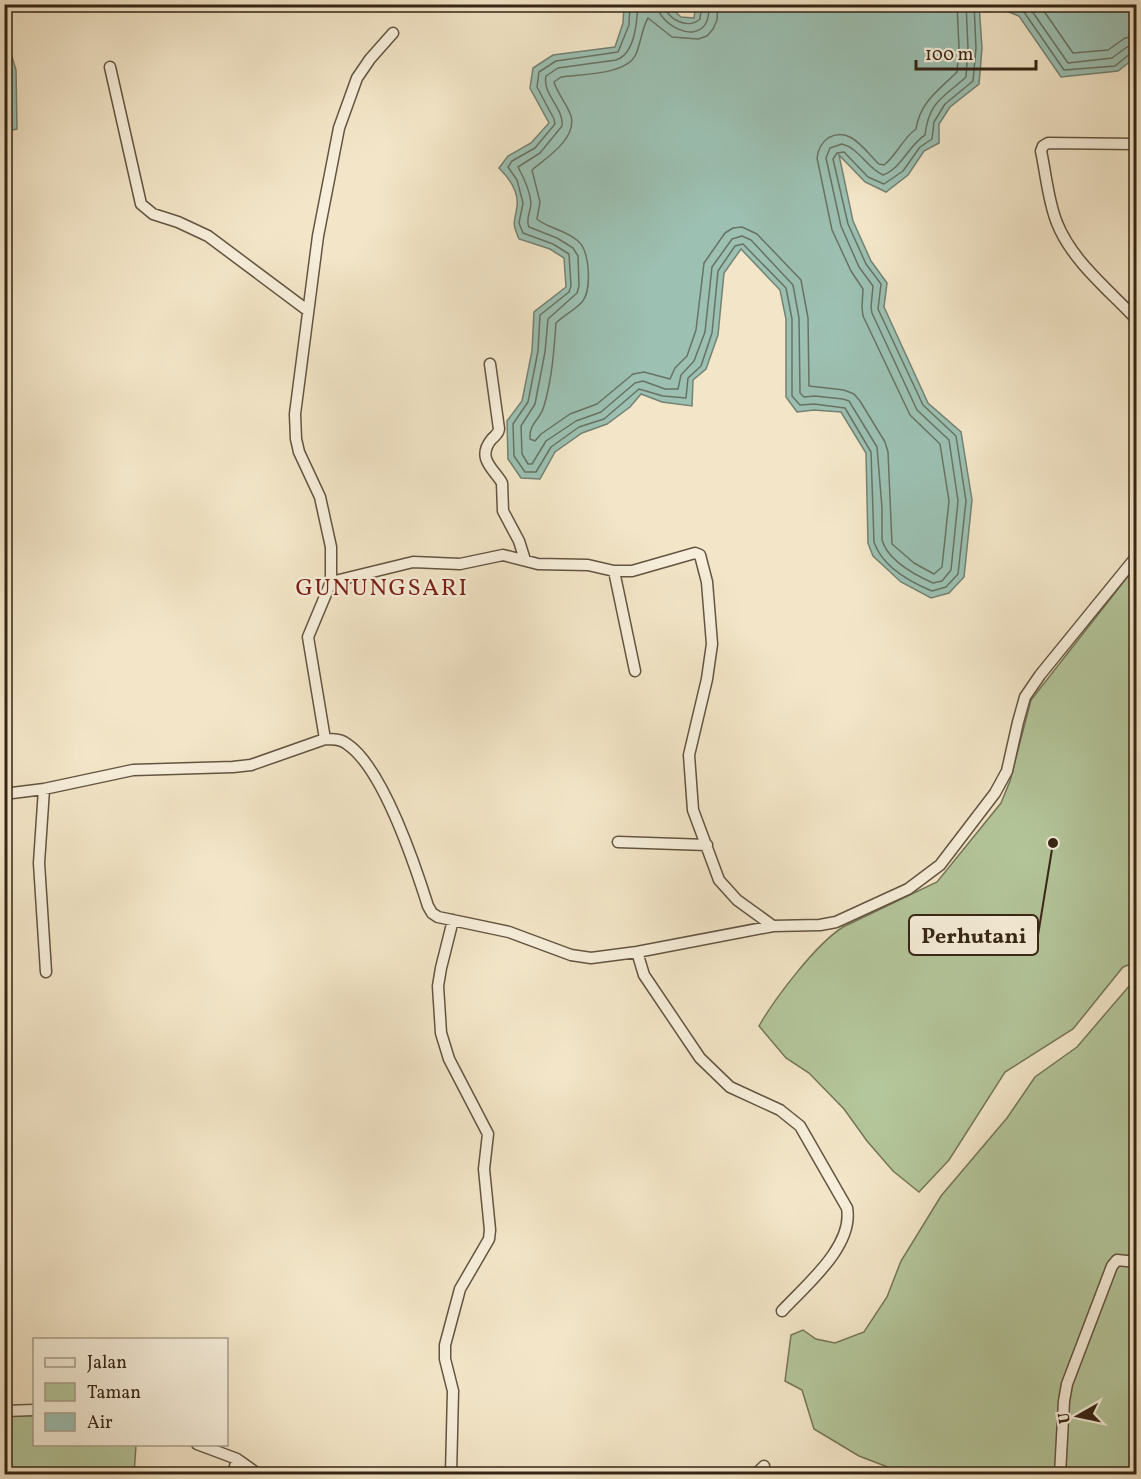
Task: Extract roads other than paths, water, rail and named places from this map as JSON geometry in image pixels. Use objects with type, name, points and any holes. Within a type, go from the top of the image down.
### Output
[{"type":"street","points":[[325,739],[308,637],[331,582],[331,547],[320,498],[299,452],[295,426],[307,310],[318,236],[339,128],[357,78],[393,33]]},
{"type":"street","points":[[110,67],[141,204],[153,214],[178,222],[208,236],[307,310]]},
{"type":"street","points":[[1137,144],[1048,143],[1041,151],[1056,221],[1061,233],[1086,266],[1137,318]]},
{"type":"street","points":[[490,364],[499,429],[497,435],[491,440],[486,458],[491,471],[502,483],[503,511],[519,541],[525,560]]},
{"type":"street","points":[[331,582],[413,562],[460,564],[503,555],[538,564],[588,565],[632,571],[695,553],[703,559],[712,644],[707,679],[689,755],[693,810],[719,880],[737,900],[773,926]]},
{"type":"street","points":[[4,794],[44,789],[133,771],[251,765],[325,739],[345,742],[353,748],[377,779],[398,825],[432,913],[438,917],[509,932],[583,958],[637,952],[773,926],[820,925],[836,922],[908,889],[940,865],[989,802],[1004,778],[1023,703],[1040,675],[1137,557]]},
{"type":"street","points":[[614,570],[635,671]]},
{"type":"street","points":[[44,789],[39,863],[46,972]]},
{"type":"street","points":[[618,842],[707,845]]},
{"type":"street","points":[[451,1474],[453,1391],[445,1359],[445,1345],[460,1289],[489,1239],[490,1230],[484,1169],[488,1134],[449,1059],[443,1046],[441,1033],[438,986],[453,920]]},
{"type":"street","points":[[637,952],[644,975],[700,1058],[730,1087],[780,1110],[800,1126],[847,1208],[849,1218],[847,1226],[835,1252],[782,1311]]},
{"type":"street","points":[[1060,1474],[1064,1401],[1076,1358],[1112,1266],[1117,1260],[1137,1262]]},
{"type":"street","points":[[4,1410],[33,1410]]},
{"type":"street","points":[[202,1446],[237,1459],[258,1474]]},
{"type":"street","points":[[233,1474],[237,1459]]},
{"type":"water","points":[[696,4],[979,5],[982,48],[979,84],[950,107],[939,124],[939,143],[924,151],[908,175],[886,192],[865,182],[839,155],[853,221],[871,261],[887,283],[884,307],[928,403],[961,432],[972,500],[964,577],[949,593],[931,598],[901,582],[873,556],[868,543],[866,453],[841,412],[814,410],[797,412],[786,397],[786,319],[780,290],[741,249],[724,273],[718,335],[706,369],[693,380],[692,406],[662,402],[641,394],[630,407],[607,424],[582,433],[555,452],[540,479],[521,478],[508,459],[507,421],[522,401],[532,351],[534,312],[566,287],[564,258],[550,249],[519,239],[514,225],[517,206],[515,190],[510,180],[499,168],[508,156],[531,143],[549,123],[530,88],[533,68],[553,55],[615,47],[623,23],[624,5],[668,5],[681,17],[694,18]]},
{"type":"water","points":[[991,5],[1136,5],[1136,57],[1118,71],[1061,77],[1019,16]]},
{"type":"water","points":[[5,34],[16,70],[17,129],[5,131]]},
{"type":"place","name":"Perhutani","points":[[1053,843]]},
{"type":"district","name":"GUNUNGSARI","points":[[382,587]]}]
